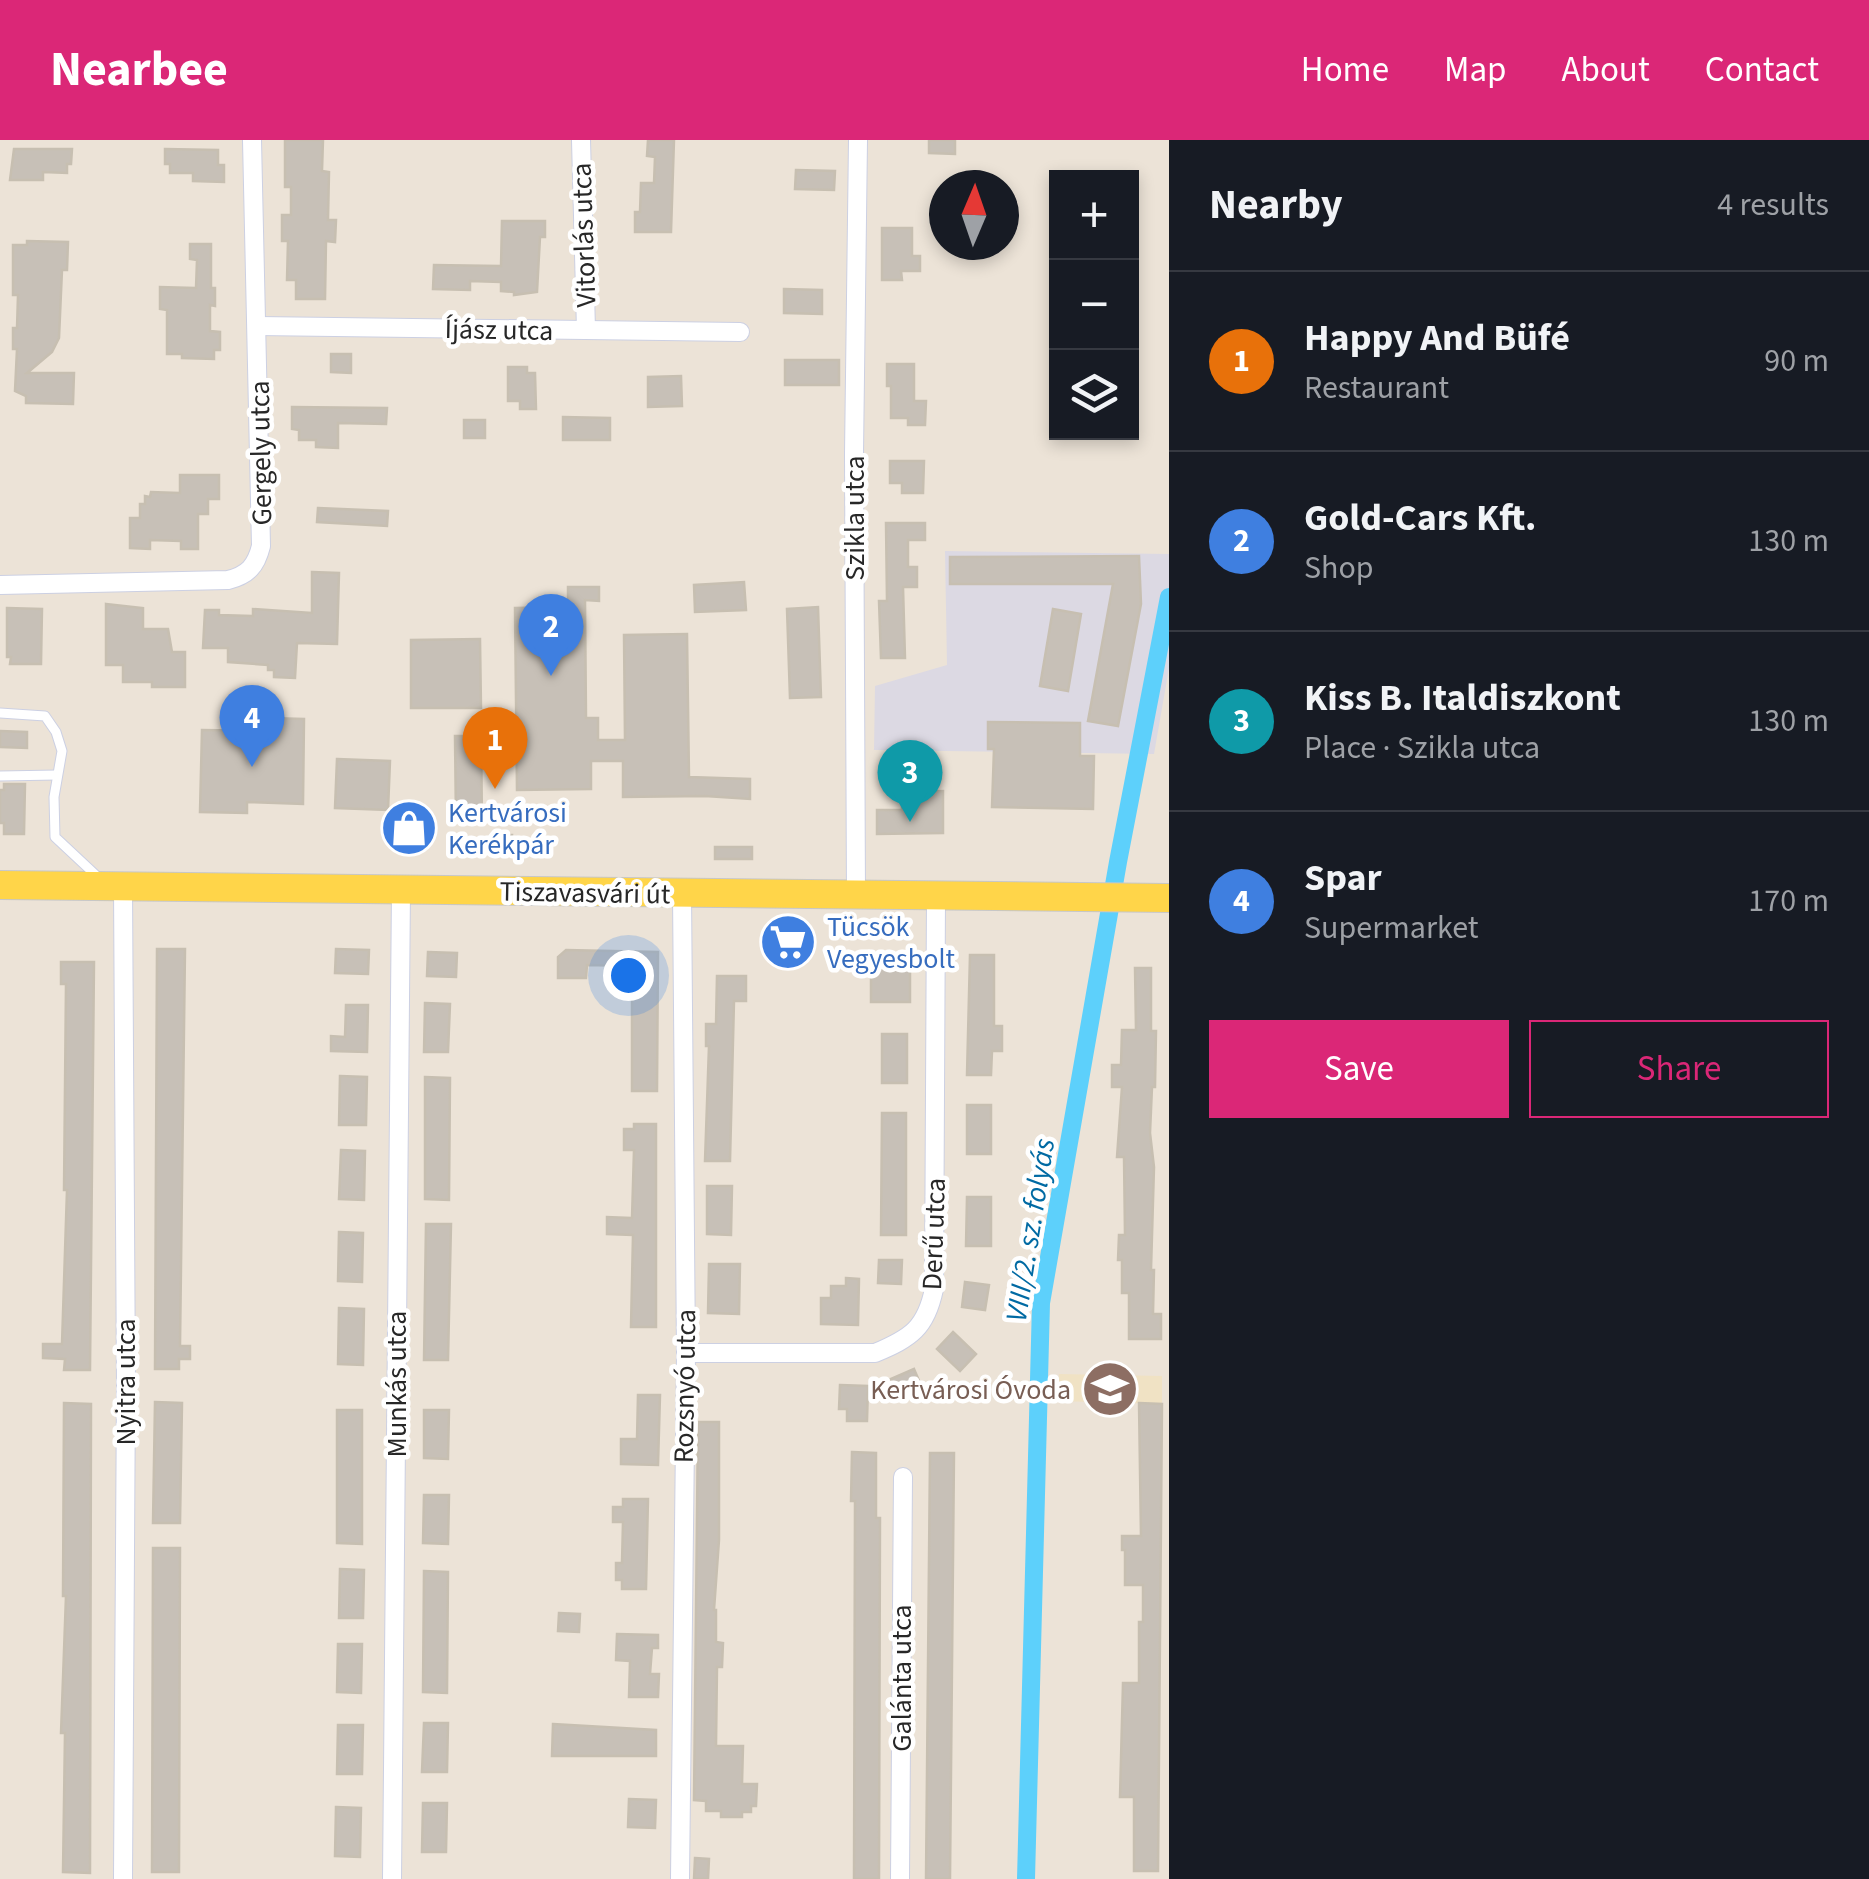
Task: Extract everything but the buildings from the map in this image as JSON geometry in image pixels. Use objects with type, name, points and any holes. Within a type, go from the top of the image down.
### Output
[{"type":"main road","name":"Tiszavasvári út","points":[[0,885],[1169,898]]},
{"type":"street","name":"Gergely utca","points":[[0,585],[228,580],[251,569],[261,546],[252,140]]},
{"type":"street","name":"Vitorlás utca","points":[[581,140],[586,330]]},
{"type":"street","name":"Szikla utca","points":[[856,895],[854,454],[858,140]]},
{"type":"street","name":"Íjász utca","points":[[258,326],[740,332]]},
{"type":"street","name":"Nyitra utca","points":[[115,886],[126,1366],[123,1879]]},
{"type":"street","name":"Munkás utca","points":[[392,1879],[400,890]]},
{"type":"street","name":"Rozsnyó utca","points":[[680,1879],[686,1353],[682,894]]},
{"type":"street","name":"Derű utca","points":[[686,1353],[875,1352],[908,1336],[929,1312],[934,1289],[936,897]]},
{"type":"street","name":"Galánta utca","points":[[900,1879],[902,1477]]},
{"type":"lane","points":[[0,712],[44,716],[56,732],[62,751],[54,797],[54,837],[115,886]]},
{"type":"lane","points":[[0,776],[57,775]]},
{"type":"shaded area","points":[[945,551],[1169,554],[1169,668],[1154,754],[874,750],[875,686],[947,665]]},
{"type":"shaded area","name":"Kertvárosi Óvoda","points":[[1059,1374],[1162,1376],[1162,1404],[1058,1401]]},
{"type":"waterway","name":"VIII/2. sz. folyás","points":[[1026,1879],[1041,1303],[1169,597]]},
{"type":"place","name":"Gold-Cars Kft.","points":[[551,676]]},
{"type":"place","name":"Spar","points":[[252,767]]},
{"type":"place","name":"Happy And Büfé","points":[[495,789]]},
{"type":"place","name":"Kiss B. Italdiszkont","points":[[910,822]]},
{"type":"place","name":"Kertvárosi Kerékpár","points":[[409,828]]},
{"type":"place","name":"Tücsök Vegyesbolt","points":[[788,942]]},
{"type":"place","name":"Kertvárosi Óvoda","points":[[1110,1389]]}]
